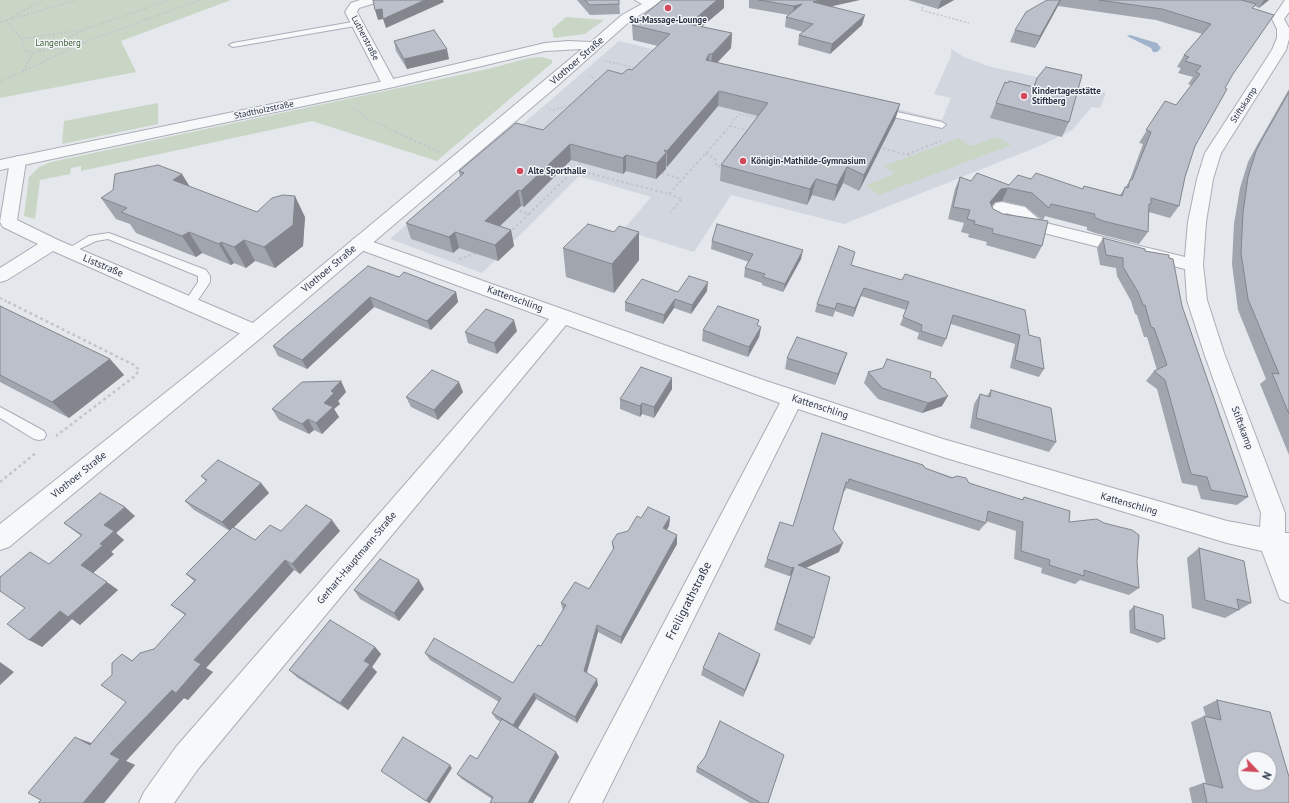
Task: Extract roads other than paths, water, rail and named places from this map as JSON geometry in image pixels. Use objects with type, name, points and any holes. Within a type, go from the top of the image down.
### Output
[{"type":"street","name":"Lutherstraße","points":[[371,0],[355,6],[351,12],[389,84]]},
{"type":"street","name":"Vlothoer Straße","points":[[0,539],[255,332],[359,243],[505,126],[626,18],[650,1]]},
{"type":"street","points":[[1277,19],[1289,3]]},
{"type":"street","name":"Stiftskamp","points":[[1277,19],[1283,29],[1283,38],[1279,50],[1213,153],[1205,179],[1197,222],[1194,265],[1197,300],[1214,353],[1273,513],[1281,544],[1289,590]]},
{"type":"street","name":"Stadtholzstraße","points":[[0,165],[389,84],[546,47],[568,45],[594,46]]},
{"type":"street","name":"Stadtholzstraße","points":[[526,52],[551,53],[582,57]]},
{"type":"street","name":"Liststraße","points":[[18,161],[8,220],[14,226],[255,332]]},
{"type":"street","points":[[1036,226],[1194,265]]},
{"type":"street","name":"Kattenschling","points":[[359,243],[793,398],[943,448],[1085,492],[1227,532],[1281,544]]},
{"type":"street","points":[[0,276],[52,244]]},
{"type":"street","name":"Gerhart-Hauptmann-Straße","points":[[155,803],[187,758],[563,316]]},
{"type":"street","name":"Freiligrathstraße","points":[[585,803],[793,398]]},
{"type":"lane","points":[[233,45],[358,23]]},
{"type":"lane","points":[[872,109],[942,125]]},
{"type":"lane","points":[[69,251],[94,238],[109,236],[202,273],[204,276],[204,282],[190,303]]},
{"type":"lane","points":[[0,412],[44,439]]},
{"type":"water","points":[[1130,35],[1157,43],[1161,48],[1157,52],[1153,52],[1151,48],[1127,36]]},
{"type":"place","name":"Su-Massage-Lounge","points":[[668,8]]},
{"type":"place","name":"Kindertagesstätte Stiftberg","points":[[1024,96]]},
{"type":"place","name":"Königin-Mathilde-Gymnasium","points":[[743,161]]},
{"type":"place","name":"Alte Sporthalle","points":[[520,171]]},
{"type":"park label","name":"Langenberg","points":[[58,43]]}]
